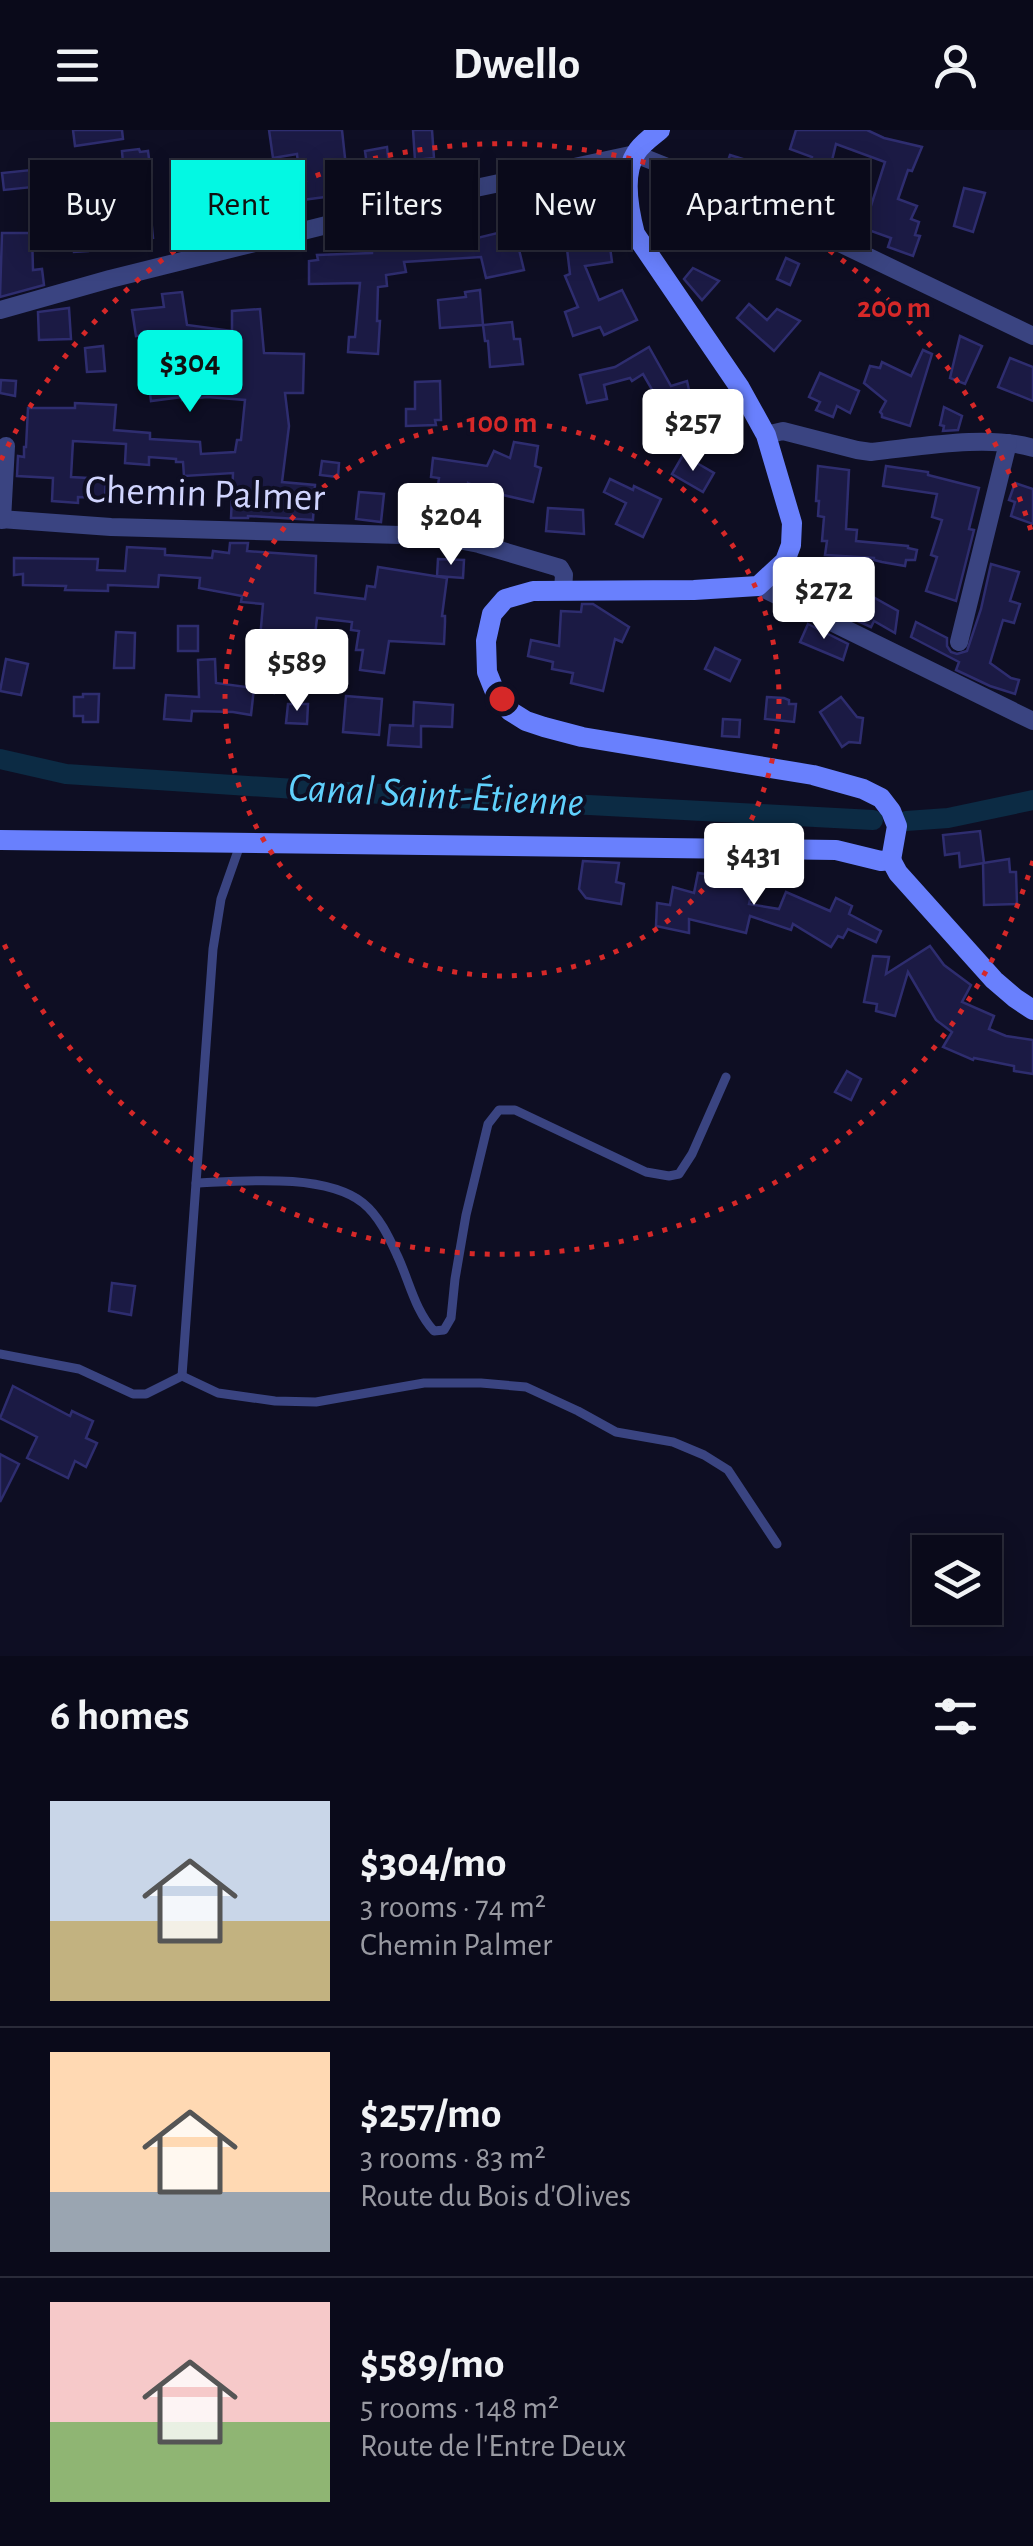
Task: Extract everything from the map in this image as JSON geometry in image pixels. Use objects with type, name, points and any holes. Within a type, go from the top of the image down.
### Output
[{"type":"street","points":[[0,310],[471,189],[635,154],[660,130]]},
{"type":"street","points":[[635,154],[750,200],[1033,336]]},
{"type":"street","points":[[635,154],[628,186],[636,234],[740,388],[766,434],[792,523],[786,561],[758,586]]},
{"type":"street","points":[[766,434],[782,431],[871,452],[991,442],[1033,448]]},
{"type":"street","points":[[959,642],[1008,442]]},
{"type":"street","points":[[1,520],[6,446]]},
{"type":"street","name":"Chemin Palmer","points":[[1,520],[438,536],[560,568],[564,575],[563,590]]},
{"type":"street","points":[[1033,721],[758,586],[533,590],[505,599],[492,614],[486,640],[487,672],[495,692],[510,711],[526,721],[582,736],[813,775],[863,788],[880,798],[898,826],[891,860],[898,874],[994,980],[1033,1010]]},
{"type":"street","points":[[0,840],[836,850],[891,860]]},
{"type":"lane","points":[[182,1376],[213,949],[220,900],[241,843]]},
{"type":"lane","points":[[196,1183],[274,1180],[337,1189],[364,1204],[387,1232],[422,1319],[434,1331],[444,1330],[450,1318],[466,1215],[488,1124],[499,1110],[516,1110],[646,1172],[669,1176],[680,1174],[692,1154],[726,1077]]},
{"type":"lane","points":[[0,1354],[80,1368],[133,1394],[146,1394],[182,1376]]},
{"type":"lane","points":[[182,1376],[218,1393],[275,1401],[316,1402],[424,1383],[526,1387],[616,1432],[673,1442],[704,1455],[728,1470],[778,1544]]},
{"type":"building","points":[[73,130],[122,130],[123,139],[75,146]]},
{"type":"building","points":[[269,130],[342,130],[345,160],[325,160],[325,197],[305,200],[305,160],[298,160],[297,154],[273,158]]},
{"type":"building","points":[[413,130],[432,130],[434,158],[415,160]]},
{"type":"building","points":[[796,130],[867,130],[922,147],[912,171],[908,170],[898,199],[917,206],[911,219],[919,222],[915,235],[920,236],[913,256],[888,247],[891,238],[870,230],[870,209],[885,162],[836,144],[832,160],[811,160],[790,149]]},
{"type":"building","points":[[387,147],[388,160],[366,160],[365,151]]},
{"type":"building","points":[[122,151],[148,151],[149,160],[123,160]]},
{"type":"building","points":[[30,170],[30,187],[4,190],[2,173]]},
{"type":"building","points":[[964,188],[985,193],[973,232],[954,226]]},
{"type":"building","points":[[2,233],[30,233],[33,270],[42,269],[44,285],[0,297]]},
{"type":"building","points":[[498,233],[498,250],[519,250],[524,270],[486,278],[481,257],[404,262],[406,272],[386,275],[387,286],[378,287],[378,354],[348,352],[349,337],[355,337],[360,283],[309,284],[309,261],[318,260],[317,255],[372,250],[478,250],[478,238]]},
{"type":"building","points":[[567,250],[610,250],[612,262],[585,266],[599,300],[622,290],[637,320],[604,335],[600,327],[573,336],[565,312],[578,307],[565,276],[570,274]]},
{"type":"building","points":[[786,258],[799,264],[790,285],[777,279]]},
{"type":"building","points":[[693,268],[719,281],[702,300],[684,279]]},
{"type":"building","points":[[480,290],[483,325],[440,328],[438,300],[466,297],[465,292]]},
{"type":"building","points":[[182,292],[187,325],[232,331],[232,311],[260,309],[264,353],[304,354],[303,393],[285,393],[289,426],[282,482],[315,485],[313,520],[231,518],[233,473],[184,476],[183,462],[176,459],[149,457],[149,465],[125,463],[126,444],[73,441],[71,477],[106,479],[105,498],[78,497],[78,503],[52,501],[53,478],[17,476],[18,456],[24,457],[26,447],[28,408],[75,408],[75,403],[116,405],[114,430],[150,433],[150,439],[200,442],[201,454],[235,452],[237,440],[241,440],[245,400],[182,397],[151,401],[148,380],[153,380],[152,373],[157,372],[154,344],[145,345],[144,335],[136,336],[132,310],[164,307],[162,294]]},
{"type":"building","points":[[749,304],[767,320],[777,309],[800,321],[774,351],[737,318]]},
{"type":"building","points":[[69,308],[71,339],[39,340],[38,312]]},
{"type":"building","points":[[512,322],[514,339],[520,339],[523,364],[490,367],[483,325]]},
{"type":"building","points":[[960,336],[982,346],[965,384],[950,378]]},
{"type":"building","points":[[103,346],[105,371],[87,372],[85,348]]},
{"type":"building","points":[[649,347],[671,386],[687,381],[690,409],[672,414],[669,405],[659,408],[643,374],[632,381],[630,378],[604,385],[607,399],[587,403],[580,375],[615,367]]},
{"type":"building","points":[[923,350],[932,354],[910,426],[882,417],[880,412],[886,401],[864,383],[870,366],[880,368],[882,362],[911,376]]},
{"type":"building","points":[[1010,358],[1033,367],[1033,401],[998,387]]},
{"type":"building","points":[[820,373],[859,391],[850,413],[837,406],[833,417],[816,410],[820,402],[809,397]]},
{"type":"building","points":[[1,380],[16,381],[15,396],[0,393]]},
{"type":"building","points":[[440,381],[441,420],[435,420],[436,425],[406,426],[406,409],[415,409],[415,382]]},
{"type":"building","points":[[944,407],[962,416],[958,430],[943,431],[944,426],[940,425]]},
{"type":"building","points":[[514,442],[538,446],[535,466],[541,468],[533,502],[468,483],[464,511],[435,507],[439,478],[431,477],[433,458],[487,466],[494,451],[510,458]]},
{"type":"building","points":[[683,455],[714,473],[703,492],[672,474]]},
{"type":"building","points":[[322,461],[339,463],[338,477],[320,475]]},
{"type":"building","points":[[818,466],[849,470],[846,529],[857,530],[856,541],[908,546],[917,550],[915,560],[906,560],[905,566],[874,558],[825,555],[824,517],[818,516],[816,501]]},
{"type":"building","points":[[886,466],[928,472],[979,488],[969,529],[974,530],[956,601],[926,591],[937,557],[931,555],[942,520],[932,517],[937,494],[883,486]]},
{"type":"building","points":[[610,479],[661,499],[643,537],[616,524],[626,503],[604,492]]},
{"type":"building","points":[[1015,483],[1033,489],[1033,524],[1011,516],[1015,502],[1009,500]]},
{"type":"building","points":[[359,492],[384,494],[381,522],[356,519]]},
{"type":"building","points":[[548,508],[583,510],[584,534],[546,531]]},
{"type":"building","points":[[230,543],[248,543],[247,551],[316,556],[315,593],[365,599],[367,586],[375,587],[378,567],[447,578],[442,616],[444,644],[389,641],[384,673],[360,670],[363,650],[356,650],[359,631],[351,630],[352,622],[317,618],[312,662],[280,658],[274,693],[259,690],[266,652],[259,651],[263,604],[241,602],[242,596],[199,588],[200,578],[159,575],[158,587],[108,585],[108,591],[23,585],[23,574],[14,575],[14,558],[98,559],[97,570],[125,571],[127,547],[165,549],[165,555],[212,558],[213,551],[229,553]]},
{"type":"building","points":[[438,559],[464,560],[463,578],[437,576]]},
{"type":"building","points":[[991,564],[1019,572],[1010,601],[1020,604],[1014,623],[1003,620],[990,663],[1019,680],[1015,694],[956,670],[959,662],[911,637],[916,622],[947,638],[951,652],[967,651]]},
{"type":"building","points":[[832,574],[898,611],[895,633],[874,621],[871,627],[840,613],[842,609],[820,597]]},
{"type":"building","points":[[582,604],[593,604],[629,627],[622,642],[615,639],[603,691],[571,683],[573,673],[552,669],[553,662],[528,656],[531,640],[559,646],[561,611],[581,612]]},
{"type":"building","points":[[808,624],[848,644],[843,660],[800,642]]},
{"type":"building","points":[[178,626],[198,626],[198,651],[178,651]]},
{"type":"building","points":[[116,632],[135,633],[134,668],[114,668]]},
{"type":"building","points":[[715,648],[740,660],[730,681],[705,669]]},
{"type":"building","points":[[6,659],[28,664],[21,695],[0,691]]},
{"type":"building","points":[[215,659],[216,683],[254,688],[251,715],[192,711],[191,721],[164,719],[166,695],[199,697],[198,660]]},
{"type":"building","points":[[99,694],[98,722],[83,722],[83,716],[74,716],[74,697]]},
{"type":"building","points":[[346,696],[382,699],[379,735],[343,732]]},
{"type":"building","points":[[767,697],[784,698],[789,704],[796,704],[794,722],[765,719]]},
{"type":"building","points":[[841,697],[857,717],[863,718],[860,743],[849,742],[842,747],[820,712]]},
{"type":"building","points":[[414,702],[453,705],[452,727],[421,726],[421,747],[388,745],[390,725],[413,726]]},
{"type":"building","points":[[288,704],[308,704],[307,724],[286,723]]},
{"type":"building","points":[[723,719],[740,720],[739,737],[722,736]]},
{"type":"building","points":[[980,831],[984,863],[960,867],[959,853],[945,855],[943,835]]},
{"type":"building","points":[[1009,859],[1010,872],[1016,872],[1017,904],[984,905],[983,863]]},
{"type":"building","points":[[583,861],[619,863],[616,882],[624,884],[621,904],[586,898],[579,889]]},
{"type":"building","points":[[723,862],[758,863],[749,904],[779,909],[786,892],[830,911],[836,898],[852,906],[849,914],[881,931],[876,942],[848,929],[831,947],[793,924],[791,930],[750,916],[746,933],[689,919],[689,933],[656,926],[657,903],[670,905],[673,887],[694,893],[698,873],[720,876]]},
{"type":"building","points":[[930,946],[944,965],[971,985],[962,1002],[994,1016],[989,1029],[1033,1040],[1033,1074],[1014,1071],[1014,1066],[973,1060],[943,1047],[952,1032],[936,1020],[908,972],[895,1016],[876,1011],[877,1004],[864,1002],[873,956],[889,957],[886,974]]},
{"type":"building","points":[[847,1071],[861,1079],[851,1100],[835,1092]]},
{"type":"building","points":[[112,1283],[135,1286],[131,1315],[109,1311]]},
{"type":"building","points":[[13,1386],[70,1416],[72,1411],[93,1421],[86,1438],[97,1443],[86,1467],[75,1461],[68,1478],[27,1458],[37,1437],[0,1418]]},
{"type":"building","points":[[0,1454],[19,1464],[0,1502]]},
{"type":"waterway","name":"Canal Saint-Étienne","points":[[0,759],[66,774],[873,820]]},
{"type":"waterway","name":"Canal Saint-Étienne","points":[[906,821],[948,818],[1033,800]]}]
